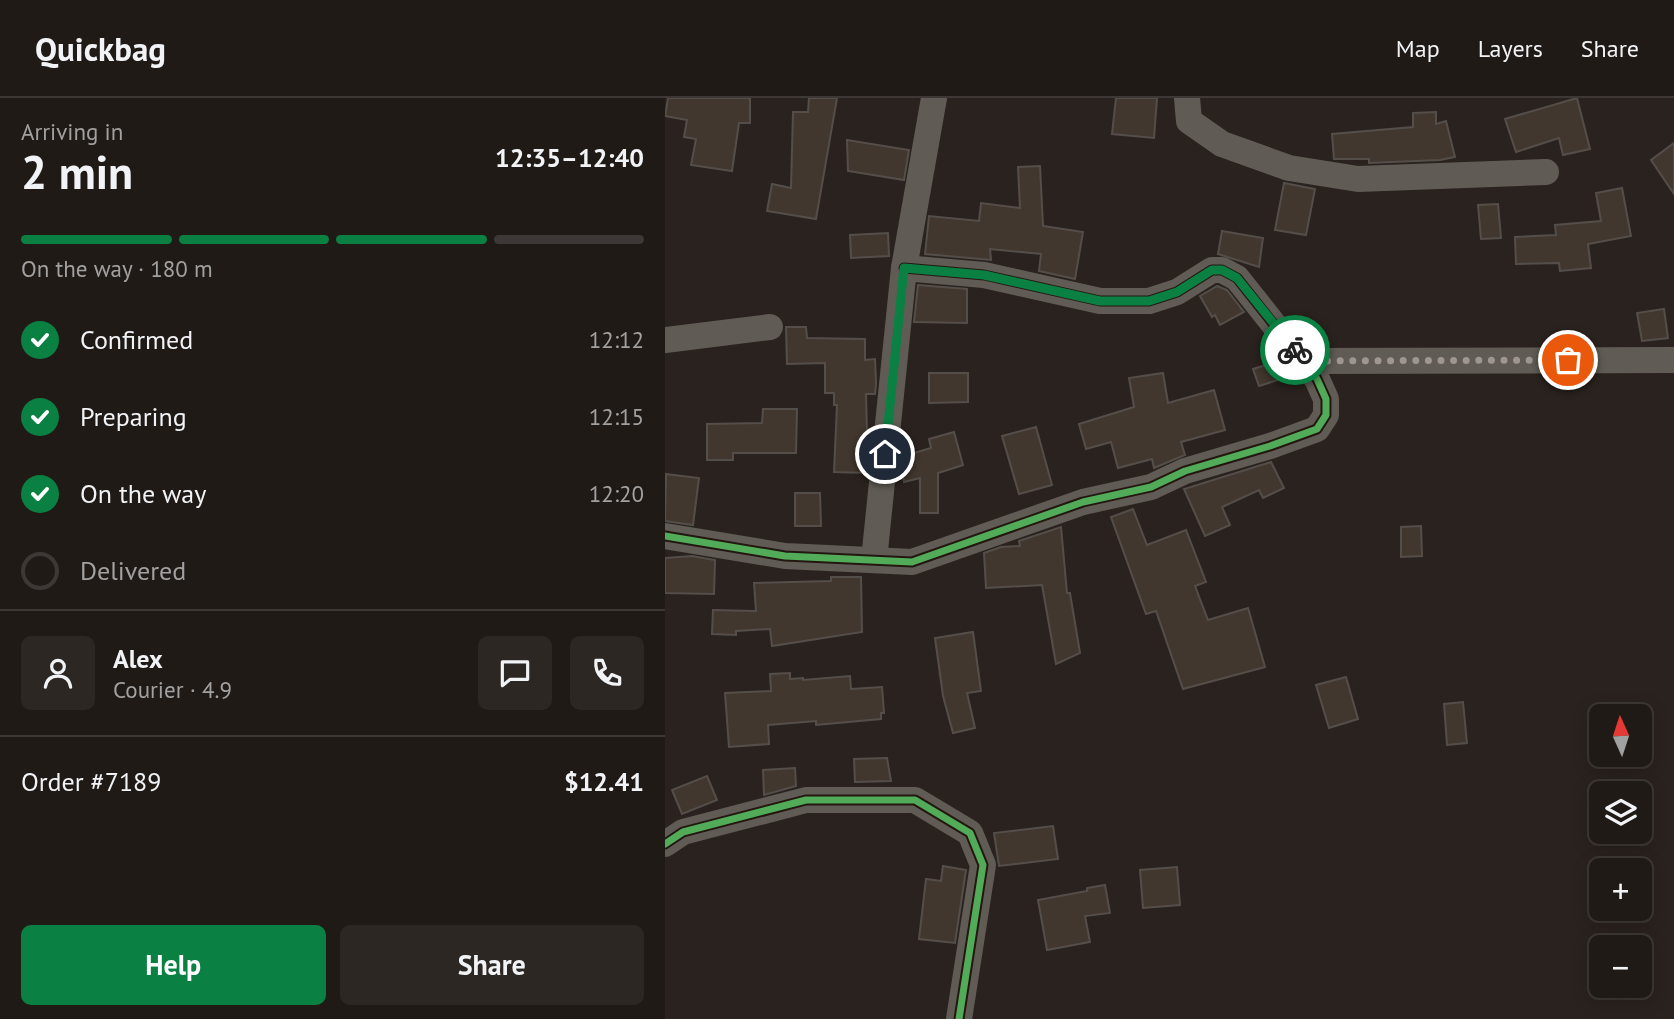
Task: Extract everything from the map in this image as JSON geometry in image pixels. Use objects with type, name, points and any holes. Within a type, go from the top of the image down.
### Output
[{"type":"street","points":[[874,560],[904,268],[934,98]]},
{"type":"street","points":[[1187,98],[1189,121],[1222,144],[1289,168],[1358,180],[1546,172]]},
{"type":"street","points":[[665,536],[785,556],[912,562],[1083,502],[1151,487],[1185,471],[1270,446],[1317,429],[1326,415],[1327,399],[1304,361],[1237,278],[1222,270],[1212,270],[1177,292],[1149,301],[1100,301],[984,275],[904,268]]},
{"type":"street","points":[[665,340],[770,327]]},
{"type":"street","points":[[1304,361],[1674,360]]},
{"type":"street","points":[[665,844],[683,832],[806,800],[915,800],[969,833],[983,865],[959,1019]]},
{"type":"building","points":[[668,98],[750,98],[750,123],[739,123],[732,171],[691,165],[696,139],[684,137],[687,120],[665,116]]},
{"type":"building","points":[[809,98],[837,98],[816,219],[767,211],[772,184],[791,188],[793,112],[808,112]]},
{"type":"building","points":[[1116,98],[1157,98],[1154,138],[1112,134]]},
{"type":"building","points":[[1577,98],[1590,149],[1563,155],[1559,138],[1516,152],[1505,119]]},
{"type":"building","points":[[1436,112],[1436,124],[1446,121],[1455,157],[1369,163],[1369,159],[1334,159],[1332,134],[1413,127],[1413,113]]},
{"type":"building","points":[[847,140],[909,150],[904,180],[848,171]]},
{"type":"building","points":[[1674,143],[1674,194],[1651,160]]},
{"type":"building","points":[[1040,166],[1043,226],[1083,232],[1075,279],[1039,271],[1041,254],[990,249],[991,260],[925,254],[929,216],[979,221],[981,203],[1020,208],[1018,167]]},
{"type":"building","points":[[1284,183],[1315,189],[1306,235],[1275,230]]},
{"type":"building","points":[[1622,188],[1631,236],[1588,244],[1591,268],[1560,271],[1559,263],[1516,264],[1515,237],[1556,235],[1555,225],[1601,221],[1596,193]]},
{"type":"building","points":[[1498,204],[1501,238],[1481,239],[1478,205]]},
{"type":"building","points":[[1222,231],[1263,238],[1259,267],[1218,254]]},
{"type":"building","points":[[888,233],[889,256],[851,258],[850,235]]},
{"type":"building","points":[[918,285],[967,289],[967,323],[914,322]]},
{"type":"building","points":[[1217,286],[1227,290],[1244,312],[1220,325],[1200,296]]},
{"type":"building","points":[[1664,309],[1668,338],[1642,341],[1637,313]]},
{"type":"building","points":[[786,327],[806,327],[807,338],[865,339],[865,360],[875,359],[876,384],[875,394],[866,394],[867,434],[871,434],[867,473],[834,472],[837,405],[834,405],[834,393],[825,393],[825,363],[787,364]]},
{"type":"building","points":[[1282,360],[1294,375],[1259,386],[1253,369]]},
{"type":"building","points":[[929,373],[968,373],[968,402],[929,403]]},
{"type":"building","points":[[1163,373],[1168,403],[1214,390],[1225,430],[1181,442],[1185,455],[1154,468],[1152,459],[1118,468],[1111,442],[1086,449],[1079,424],[1134,407],[1129,378]]},
{"type":"building","points":[[763,409],[797,409],[796,453],[733,453],[733,460],[707,460],[707,424],[762,423]]},
{"type":"building","points":[[1036,427],[1052,485],[1019,494],[1002,436]]},
{"type":"building","points":[[954,432],[963,465],[938,473],[938,513],[920,513],[920,478],[904,482],[900,457],[931,448],[929,439]]},
{"type":"building","points":[[1271,462],[1284,488],[1263,498],[1259,490],[1222,507],[1230,525],[1205,536],[1184,489]]},
{"type":"building","points":[[666,474],[699,478],[693,525],[665,521]]},
{"type":"building","points":[[795,493],[820,493],[821,526],[795,526]]},
{"type":"building","points":[[1133,509],[1147,545],[1186,530],[1206,582],[1195,586],[1208,620],[1248,608],[1265,667],[1183,689],[1156,611],[1146,614],[1111,517]]},
{"type":"building","points":[[1421,526],[1422,556],[1401,557],[1401,527]]},
{"type":"building","points":[[1061,527],[1067,593],[1070,593],[1080,653],[1056,664],[1042,585],[986,588],[984,553],[1001,547],[1020,546],[1019,541]]},
{"type":"building","points":[[692,556],[715,560],[714,594],[665,593],[665,558]]},
{"type":"building","points":[[831,577],[861,577],[862,632],[772,646],[770,629],[736,631],[736,635],[712,634],[713,610],[756,611],[754,583],[831,581]]},
{"type":"building","points":[[973,632],[981,691],[967,693],[975,728],[953,733],[943,696],[935,638]]},
{"type":"building","points":[[790,673],[790,679],[803,680],[850,676],[851,689],[882,687],[884,713],[881,713],[881,719],[816,725],[816,721],[768,725],[769,744],[729,747],[725,693],[771,691],[770,674]]},
{"type":"building","points":[[1346,677],[1358,719],[1329,728],[1316,685]]},
{"type":"building","points":[[1463,702],[1467,743],[1447,745],[1444,704]]},
{"type":"building","points":[[887,758],[891,781],[855,782],[854,759]]},
{"type":"building","points":[[795,768],[796,786],[764,795],[763,770]]},
{"type":"building","points":[[707,776],[717,800],[682,814],[672,790]]},
{"type":"building","points":[[1053,826],[1058,859],[999,866],[994,833]]},
{"type":"building","points":[[943,866],[966,870],[955,943],[919,939],[926,879],[941,881]]},
{"type":"building","points":[[1177,867],[1180,905],[1143,908],[1140,870]]},
{"type":"building","points":[[1105,885],[1110,913],[1085,916],[1090,942],[1047,950],[1038,900]]},
{"type":"cycle path","points":[[665,536],[785,556],[912,562],[1083,502],[1151,487],[1185,471],[1270,446],[1317,429],[1326,415],[1326,399],[1317,379],[1237,278],[1222,270],[1212,270],[1177,292],[1149,301],[1100,301],[984,275],[904,268]]},
{"type":"cycle path","points":[[665,844],[683,832],[806,800],[915,800],[970,833],[983,865],[959,1019]]},
{"type":"way so far","points":[[1295,350],[1304,361],[1568,360]]},
{"type":"route","points":[[885,454],[904,268],[984,275],[1100,301],[1149,301],[1177,292],[1212,270],[1222,270],[1237,278],[1295,350]]}]
